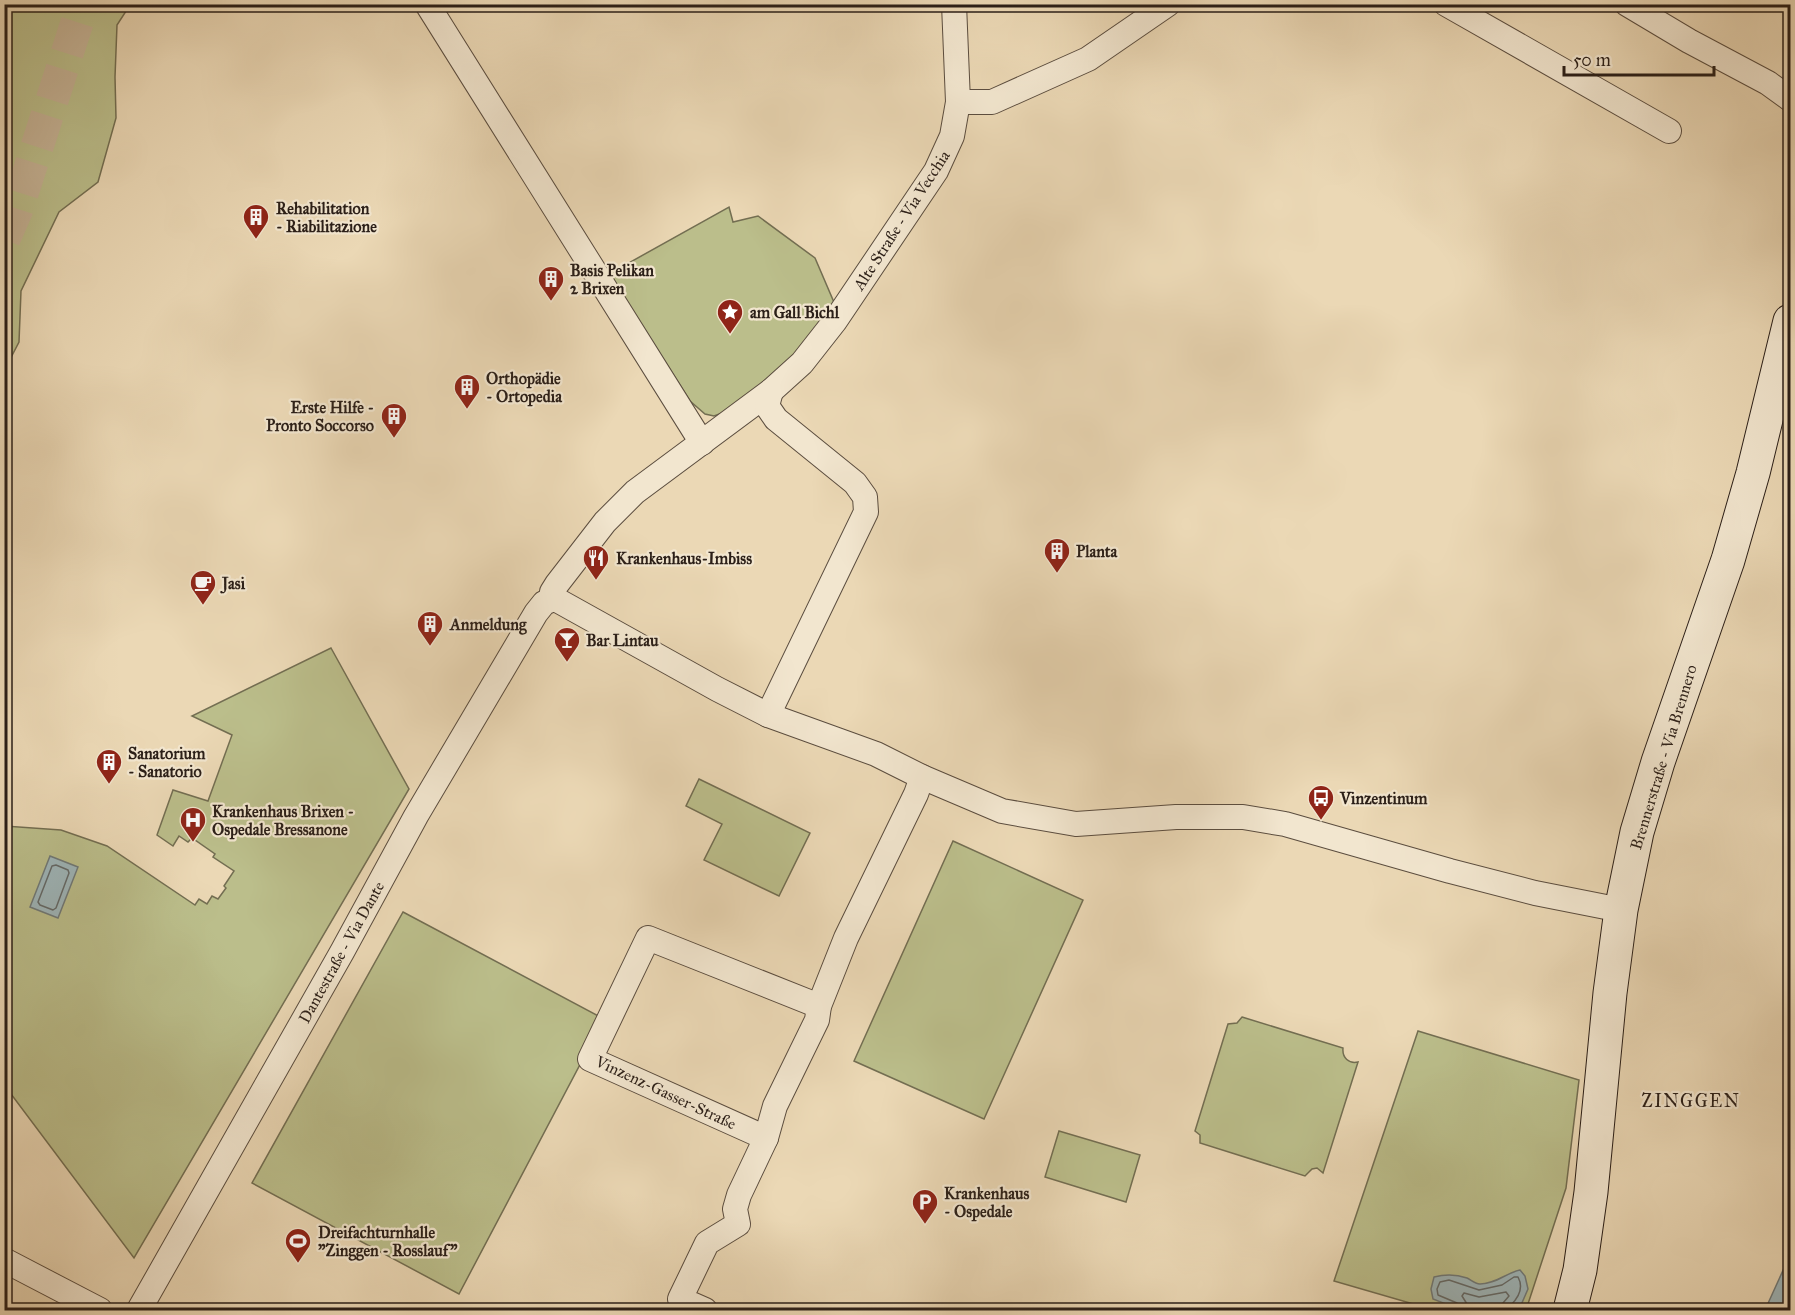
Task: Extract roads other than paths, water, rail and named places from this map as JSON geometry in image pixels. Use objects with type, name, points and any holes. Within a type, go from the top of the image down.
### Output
[{"type":"main road","name":"Brennerstraße - Via Brennero","points":[[1570,1311],[1581,1270],[1592,1192],[1608,1004],[1621,910],[1636,832],[1728,560],[1753,473],[1791,321]]},
{"type":"street","points":[[427,4],[702,443]]},
{"type":"street","name":"Alte Straße - Via Vecchia","points":[[551,600],[552,592],[557,584],[605,522],[635,492],[771,391],[802,363],[835,321],[936,171],[952,136],[958,102],[954,4]]},
{"type":"street","points":[[958,102],[992,102],[1088,59],[1168,4]]},
{"type":"street","points":[[1446,4],[1669,131]]},
{"type":"street","points":[[1627,4],[1689,41],[1768,83],[1791,99]]},
{"type":"street","points":[[768,715],[866,512],[865,497],[855,483],[776,419],[767,406],[771,391]]},
{"type":"street","points":[[551,600],[557,600],[768,715],[876,754],[922,777],[1002,811],[1076,824],[1176,817],[1243,817],[1285,824],[1535,893],[1621,910]]},
{"type":"street","name":"Dantestraße - Via Dante","points":[[139,1311],[342,952],[416,816],[536,613],[544,603],[551,600]]},
{"type":"street","points":[[705,1311],[680,1299],[707,1243],[738,1224],[735,1209],[739,1195],[766,1138],[775,1106],[817,1020],[819,1006],[846,938],[916,794],[922,777]]},
{"type":"street","name":"Vinzenz-Gasser-Straße","points":[[766,1138],[590,1059],[648,938],[819,1006]]},
{"type":"street","points":[[4,1260],[100,1311]]},
{"type":"water","points":[[50,856],[78,867],[58,918],[30,907]]},
{"type":"water","points":[[1790,1255],[1790,1310],[1765,1310]]},
{"type":"water","points":[[1520,1270],[1525,1276],[1528,1289],[1521,1305],[1511,1310],[1461,1310],[1433,1299],[1431,1289],[1434,1277],[1458,1276],[1480,1284]]},
{"type":"tunnel","points":[[4,239],[17,209],[83,4]]},
{"type":"place","name":"Rehabilitation - Riabilitazione","points":[[256,240]]},
{"type":"place","name":"Basis Pelikan 2 Brixen","points":[[551,302]]},
{"type":"place","name":"am Gall Bichl","points":[[730,335]]},
{"type":"place","name":"Orthopädie - Ortopedia","points":[[467,410]]},
{"type":"place","name":"Erste Hilfe - Pronto Soccorso","points":[[394,439]]},
{"type":"place","name":"Planta","points":[[1057,574]]},
{"type":"place","name":"Krankenhaus-Imbiss","points":[[596,581]]},
{"type":"place","name":"Jasi","points":[[203,606]]},
{"type":"place","name":"Anmeldung","points":[[430,647]]},
{"type":"place","name":"Bar Lintau","points":[[567,663]]},
{"type":"place","name":"Sanatorium - Sanatorio","points":[[109,785]]},
{"type":"place","name":"Vinzentinum","points":[[1321,821]]},
{"type":"place","name":"Krankenhaus Brixen - Ospedale Bressanone","points":[[193,843]]},
{"type":"place","name":"Krankenhaus - Ospedale","points":[[925,1225]]},
{"type":"place","name":"Dreifachturnhalle \"Zinggen - Rosslauf\"","points":[[298,1264]]},
{"type":"district","name":"ZINGGEN","points":[[1691,1101]]}]
